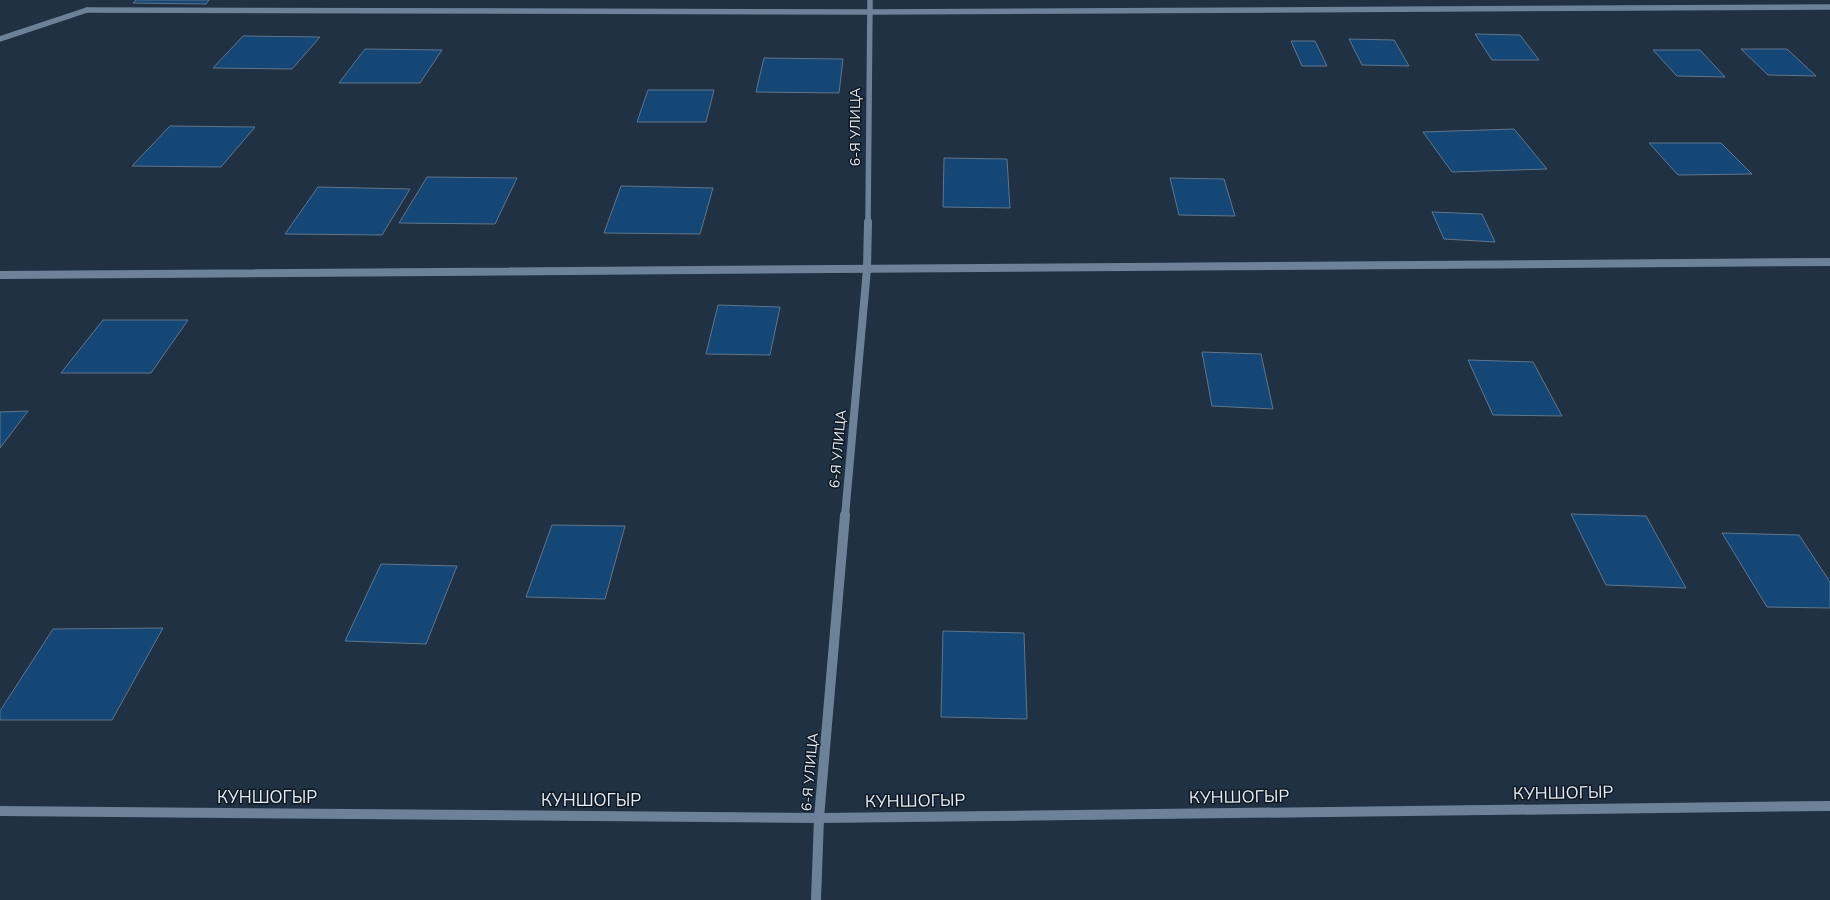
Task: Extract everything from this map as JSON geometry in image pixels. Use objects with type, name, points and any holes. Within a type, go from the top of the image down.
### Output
[{"type":"street","name":"6-Я УЛИЦА","points":[[816,900],[819,818],[867,269],[870,0]]},
{"type":"street","points":[[0,39],[87,10],[869,12],[1830,7]]},
{"type":"street","points":[[0,275],[1830,262]]},
{"type":"street","name":"КУНШОГЫР","points":[[0,811],[819,818],[1830,806]]},
{"type":"building","points":[[136,0],[209,0],[206,4],[133,3]]},
{"type":"building","points":[[1475,34],[1520,35],[1539,60],[1492,60]]},
{"type":"building","points":[[243,36],[320,37],[292,69],[213,68]]},
{"type":"building","points":[[1349,39],[1394,40],[1409,66],[1362,65]]},
{"type":"building","points":[[1291,41],[1315,41],[1327,66],[1302,66]]},
{"type":"building","points":[[365,49],[442,50],[420,83],[339,83]]},
{"type":"building","points":[[1741,49],[1787,49],[1816,76],[1768,75]]},
{"type":"building","points":[[1653,50],[1700,50],[1725,77],[1677,76]]},
{"type":"building","points":[[764,58],[843,59],[839,93],[756,92]]},
{"type":"building","points":[[648,90],[714,90],[706,122],[637,122]]},
{"type":"building","points":[[170,126],[255,127],[221,167],[132,166]]},
{"type":"building","points":[[1514,129],[1547,169],[1452,172],[1423,132]]},
{"type":"building","points":[[1649,143],[1721,143],[1752,174],[1678,175]]},
{"type":"building","points":[[944,158],[1007,159],[1010,208],[943,207]]},
{"type":"building","points":[[427,177],[517,178],[495,224],[399,223]]},
{"type":"building","points":[[1170,178],[1224,179],[1235,216],[1179,215]]},
{"type":"building","points":[[621,186],[713,188],[700,234],[604,233]]},
{"type":"building","points":[[318,187],[410,189],[382,235],[285,234]]},
{"type":"building","points":[[1432,212],[1482,214],[1495,242],[1444,239]]},
{"type":"building","points":[[718,305],[780,307],[770,355],[706,354]]},
{"type":"building","points":[[103,320],[188,320],[151,373],[61,373]]},
{"type":"building","points":[[1202,352],[1261,354],[1273,409],[1212,406]]},
{"type":"building","points":[[1468,360],[1533,362],[1562,416],[1493,415]]},
{"type":"building","points":[[28,411],[0,448],[0,412]]},
{"type":"building","points":[[1571,514],[1646,516],[1686,588],[1606,585]]},
{"type":"building","points":[[552,525],[625,526],[605,599],[526,597]]},
{"type":"building","points":[[1722,533],[1799,535],[1830,582],[1830,608],[1767,607]]},
{"type":"building","points":[[381,564],[457,566],[426,644],[345,641]]},
{"type":"building","points":[[163,628],[112,720],[0,720],[0,711],[53,629]]},
{"type":"building","points":[[943,631],[1024,633],[1027,719],[941,717]]}]
